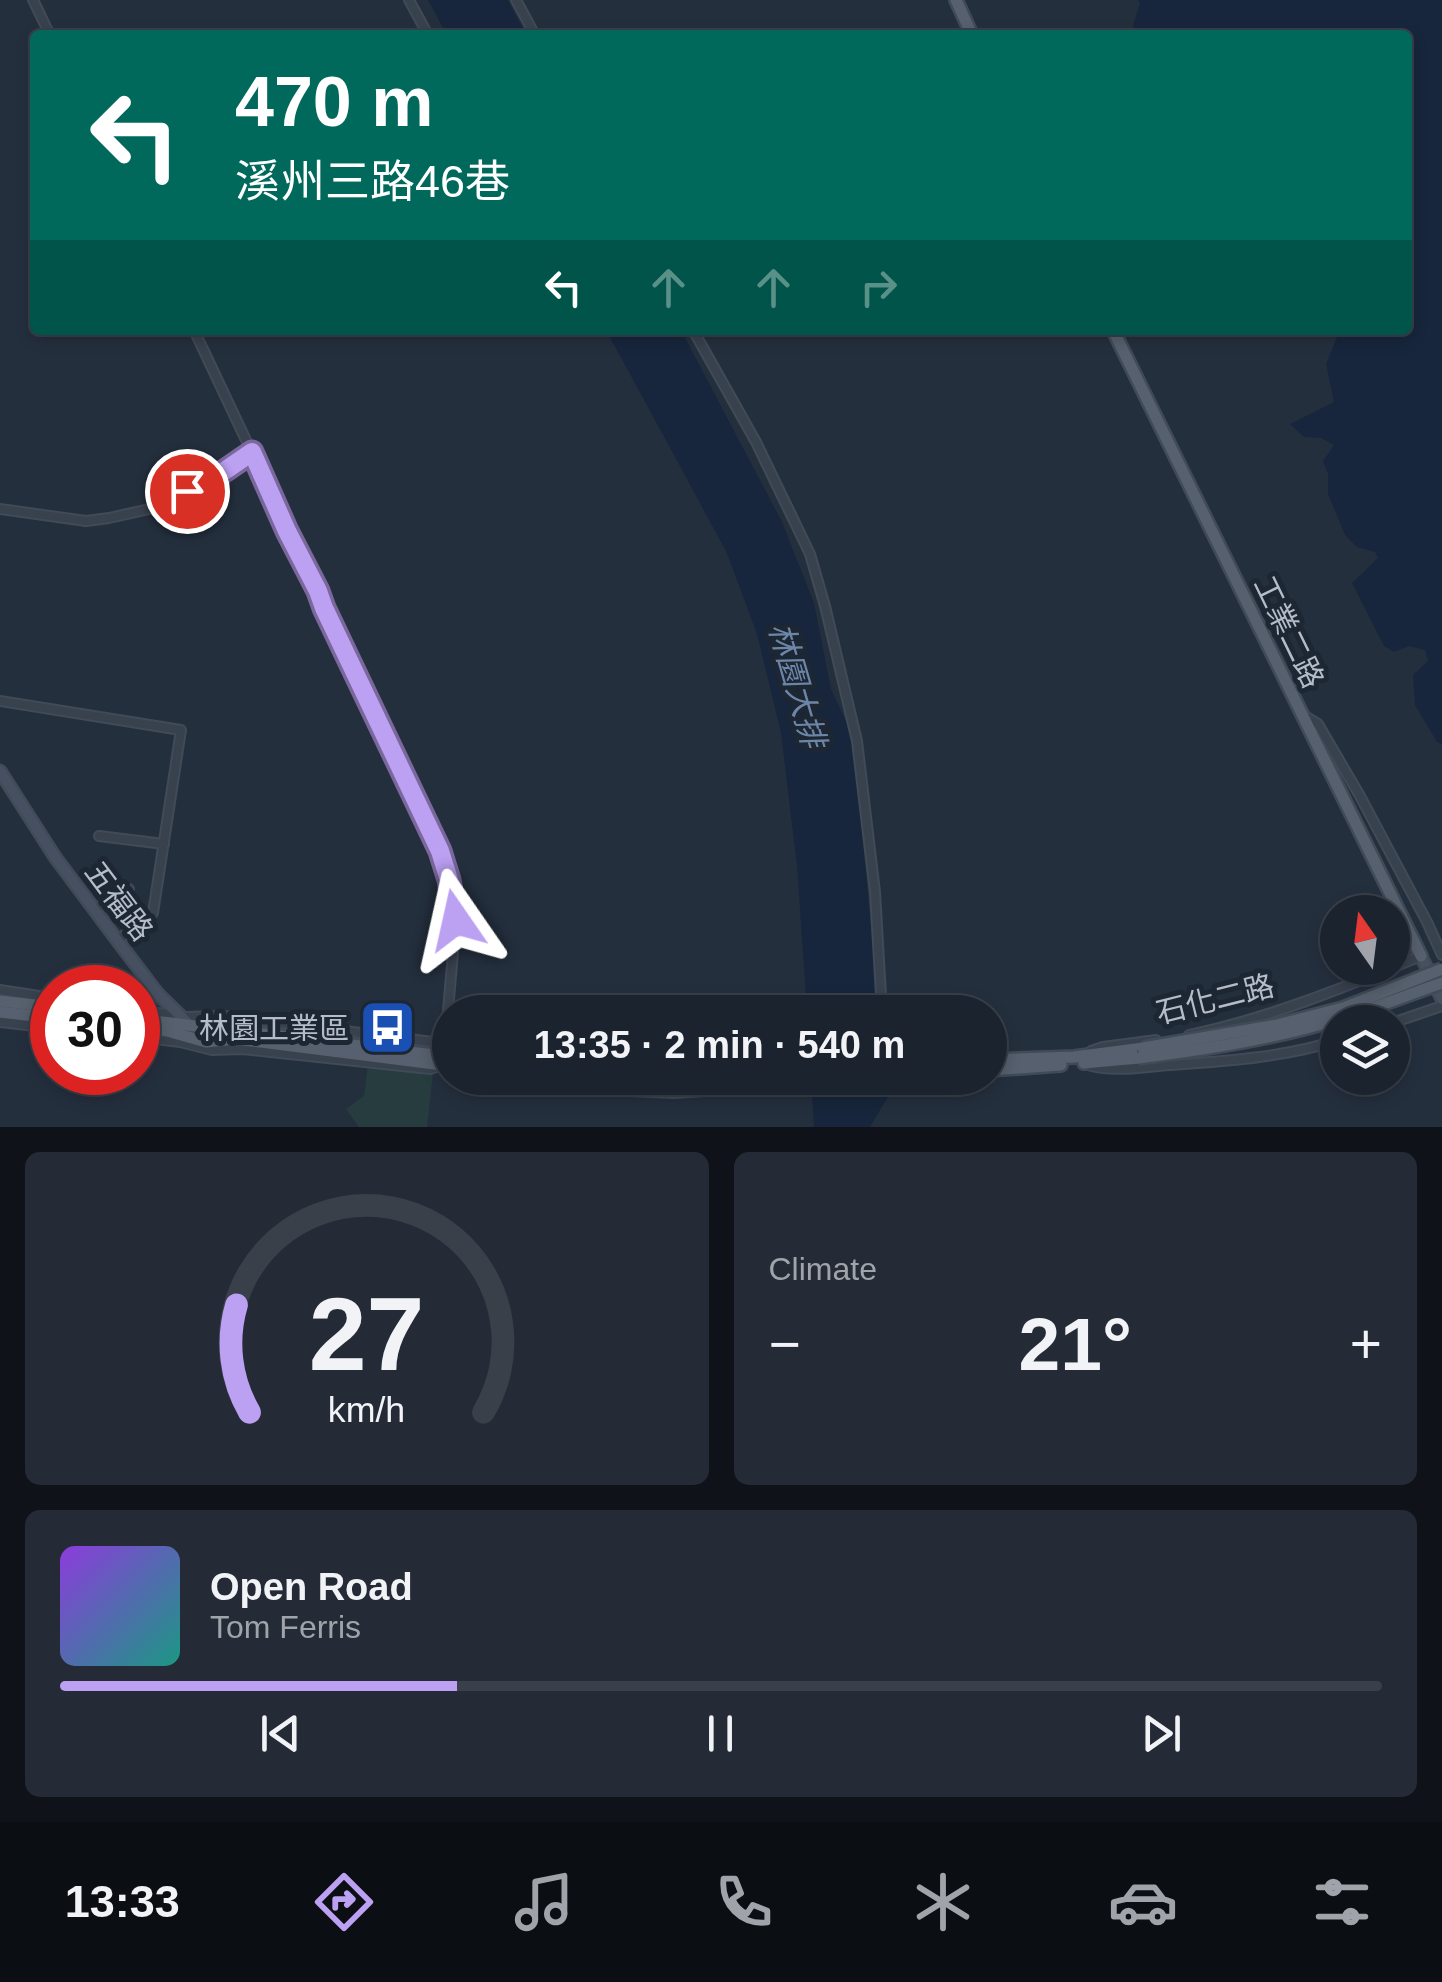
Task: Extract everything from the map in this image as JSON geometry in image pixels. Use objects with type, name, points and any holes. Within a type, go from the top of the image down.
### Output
[{"type":"main road","points":[[956,0],[970,30]]},
{"type":"main road","name":"工業二路","points":[[1114,335],[1421,956]]},
{"type":"main road","points":[[1140,1053],[1310,1016],[1396,989],[1442,969]]},
{"type":"main road","points":[[1140,1053],[1233,1044],[1294,1031],[1442,983]]},
{"type":"main road","points":[[0,1001],[30,1004]]},
{"type":"main road","points":[[0,1012],[30,1015]]},
{"type":"main road","points":[[160,1020],[432,1059]]},
{"type":"main road","points":[[160,1031],[209,1046],[236,1039],[432,1059]]},
{"type":"main road","name":"石化二路","points":[[1007,1068],[1140,1053]]},
{"type":"main road","name":"石化二路","points":[[1007,1060],[1078,1060]]},
{"type":"street","points":[[33,0],[48,30]]},
{"type":"street","points":[[409,0],[425,30]]},
{"type":"street","points":[[516,0],[532,30]]},
{"type":"street","points":[[196,335],[440,851],[456,920],[451,995]]},
{"type":"street","points":[[695,335],[756,442],[810,554],[825,606],[858,741],[875,892],[881,995]]},
{"type":"street","points":[[0,508],[86,521],[154,508],[220,474],[252,452]]},
{"type":"street","points":[[0,701],[180,730],[153,912],[117,940]]},
{"type":"street","points":[[1302,714],[1318,724],[1352,782],[1402,872],[1442,956]]},
{"type":"street","name":"五福路","points":[[0,771],[55,856],[158,994],[209,1046]]},
{"type":"street","points":[[98,836],[164,844]]},
{"type":"street","points":[[95,910],[129,889]]},
{"type":"street","points":[[1410,1015],[1442,1002],[1421,956]]},
{"type":"street","name":"石化二路","points":[[1078,1060],[1103,1047],[1217,1029],[1268,1014],[1421,956]]},
{"type":"street","points":[[0,990],[30,995]]},
{"type":"street","points":[[160,1015],[188,1022]]},
{"type":"street","points":[[0,1022],[30,1025]]},
{"type":"street","points":[[160,1040],[209,1046]]},
{"type":"street","name":"石化二路","points":[[1078,1060],[1101,1068],[1143,1067],[1247,1059],[1320,1044]]},
{"type":"green space","points":[[368,1064],[432,1072],[427,1127],[359,1127],[346,1109],[364,1096]]},
{"type":"water","points":[[428,0],[508,0],[523,30],[444,30]]},
{"type":"water","points":[[1138,0],[1442,0],[1442,744],[1415,705],[1413,675],[1428,661],[1425,650],[1409,646],[1394,652],[1384,646],[1352,583],[1378,558],[1375,552],[1357,547],[1345,535],[1328,494],[1323,461],[1334,445],[1321,438],[1304,437],[1290,424],[1334,402],[1326,364],[1338,335],[1412,335],[1412,30],[1134,30]]},
{"type":"water","name":"林園大排","points":[[609,335],[684,335],[782,522],[814,603],[831,689],[853,736],[877,995],[806,995],[797,866],[781,733],[757,634],[726,551]]},
{"type":"water","points":[[812,1095],[888,1095],[870,1127],[814,1127]]},
{"type":"place","name":"林園工業區","points":[[388,1028]]},
{"type":"route","points":[[187,491],[252,452],[440,851],[456,920]]}]
